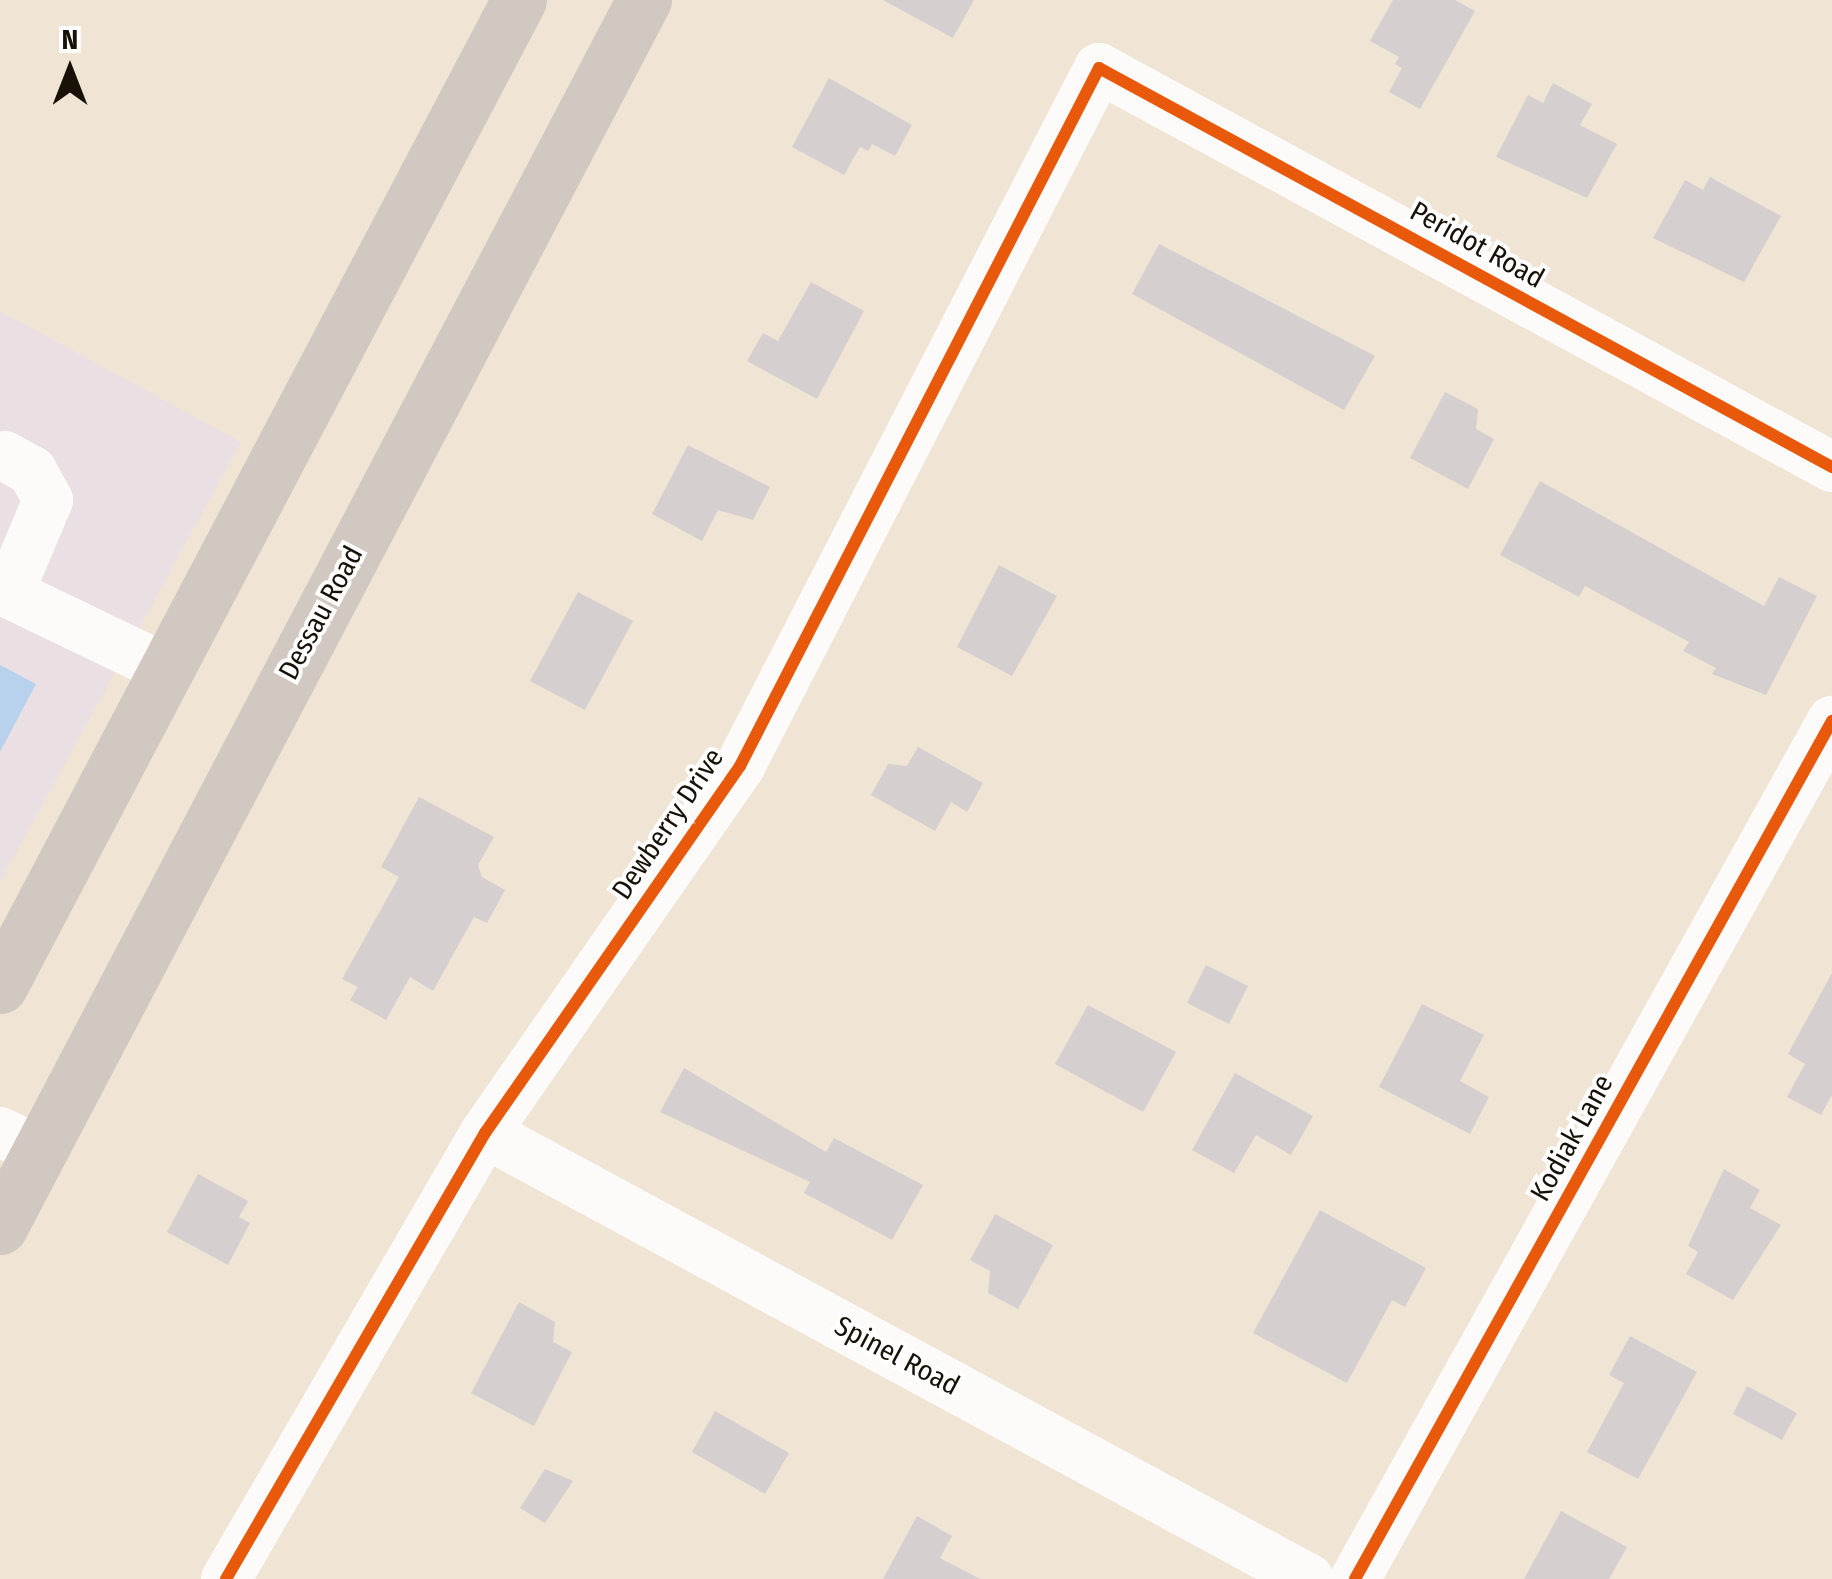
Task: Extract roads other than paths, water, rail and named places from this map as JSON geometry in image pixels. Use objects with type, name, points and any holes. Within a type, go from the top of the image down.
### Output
[{"type":"main road","points":[[0,986],[520,0]]},
{"type":"main road","name":"Dessau Road","points":[[0,1226],[19,1141],[644,0]]},
{"type":"street","name":"Peridot Road","points":[[1099,68],[1832,467]]},
{"type":"street","name":"Dewberry Drive","points":[[226,1579],[485,1133],[740,766],[1099,68]]},
{"type":"street","points":[[4,456],[32,471],[48,500],[5,591],[168,670]]},
{"type":"street","name":"Kodiak Lane","points":[[1355,1579],[1832,721]]},
{"type":"street","name":"Spinel Road","points":[[485,1133],[1310,1579]]},
{"type":"water","points":[[0,665],[36,684],[0,752]]}]
